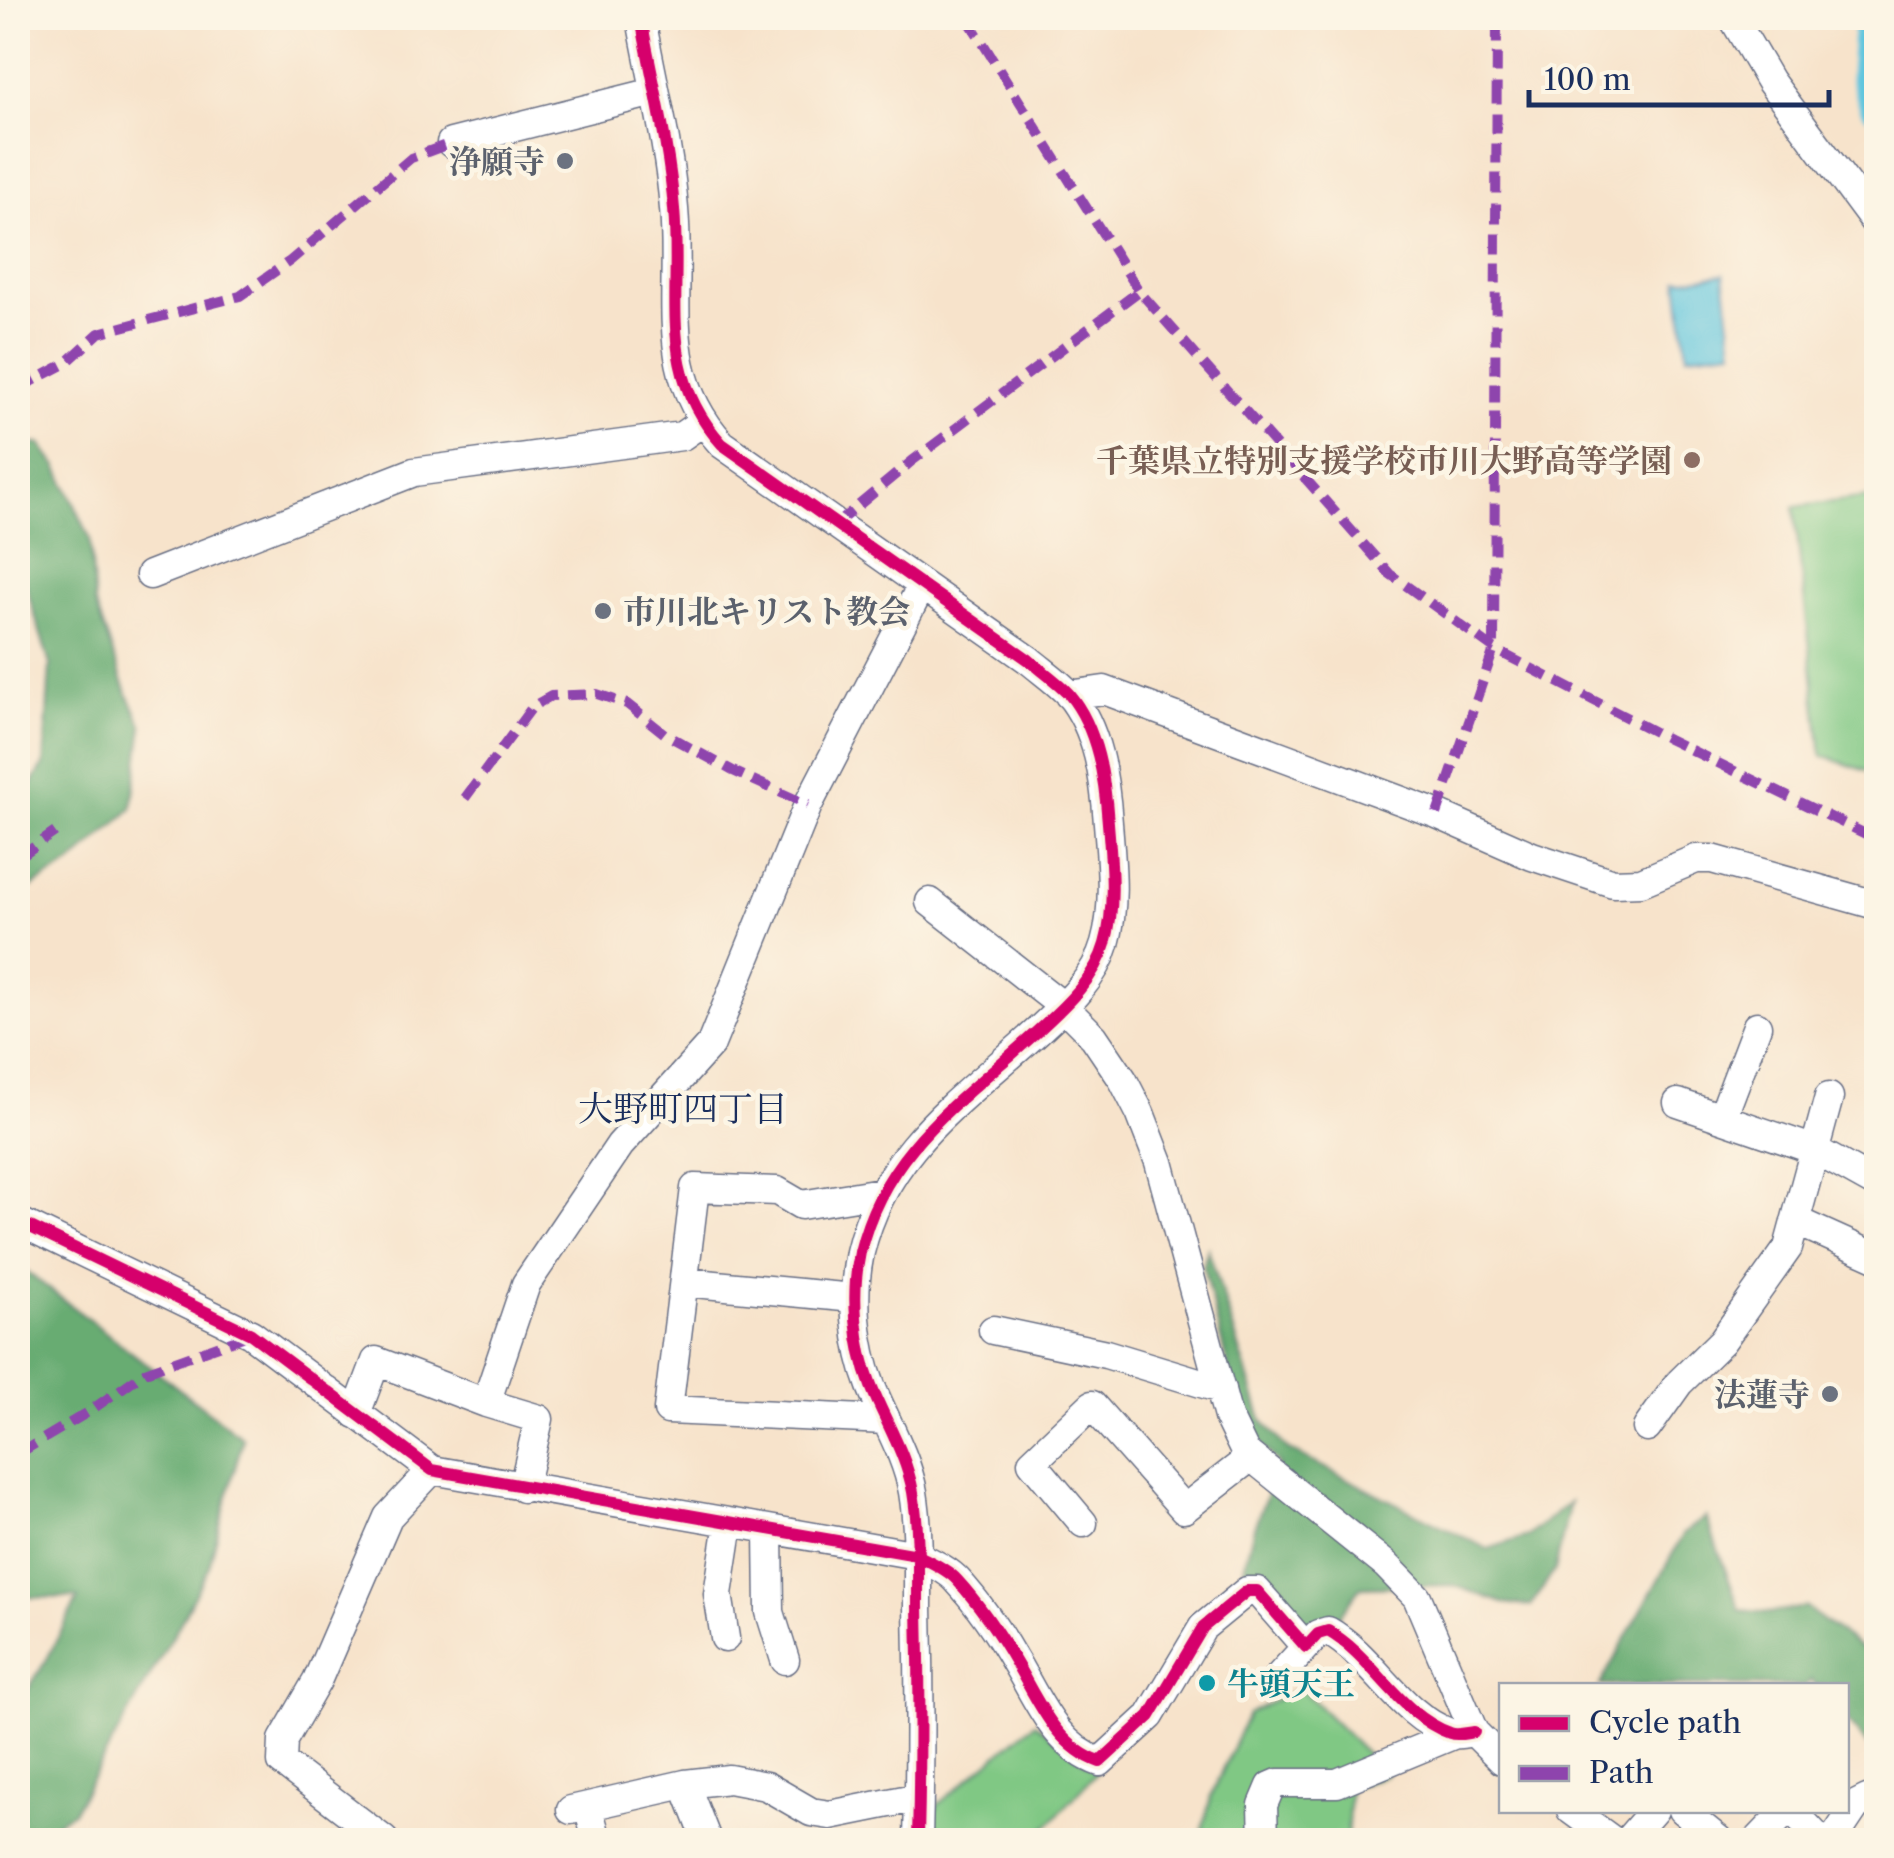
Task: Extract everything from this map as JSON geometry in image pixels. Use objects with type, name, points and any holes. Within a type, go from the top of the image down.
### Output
[{"type":"street","points":[[643,18],[674,207],[679,362],[687,394],[702,422],[722,444],[1029,660],[1069,695],[1090,730],[1106,786],[1111,902],[1105,945],[1089,978],[1064,1007],[952,1104],[907,1152],[881,1192],[860,1252],[854,1298],[858,1338],[870,1383],[901,1452],[913,1492],[917,1555],[918,1840]]},
{"type":"street","points":[[1733,18],[1770,81],[1876,224]]},
{"type":"street","points":[[451,143],[654,92]]},
{"type":"street","points":[[150,575],[414,472],[682,436],[702,422]]},
{"type":"street","points":[[486,1402],[526,1284],[620,1145],[711,1044],[808,805],[922,585]]},
{"type":"street","points":[[1069,695],[1104,690],[1437,814],[1532,856],[1613,883],[1640,882],[1696,859],[1712,858],[1876,905]]},
{"type":"street","points":[[930,902],[1064,1007],[1094,1037],[1124,1080],[1159,1162],[1228,1417],[1245,1452],[1386,1565],[1417,1598],[1464,1734]]},
{"type":"street","points":[[1722,1118],[1757,1026]]},
{"type":"street","points":[[1646,1428],[1678,1382],[1722,1341],[1756,1298],[1788,1248],[1829,1096]]},
{"type":"street","points":[[1678,1103],[1815,1150],[1876,1184]]},
{"type":"street","points":[[881,1192],[801,1205],[778,1191],[695,1188],[668,1410],[886,1420]]},
{"type":"street","points":[[1796,1220],[1876,1257]]},
{"type":"street","points":[[18,1221],[251,1334],[432,1470],[917,1555],[955,1578],[1006,1647],[1040,1707],[1074,1750],[1100,1762],[1150,1716],[1204,1627],[1247,1591],[1257,1591],[1306,1647]]},
{"type":"street","points":[[684,1282],[854,1298]]},
{"type":"street","points":[[993,1330],[1106,1354],[1220,1390]]},
{"type":"street","points":[[356,1414],[376,1362],[539,1418],[523,1488]]},
{"type":"street","points":[[1082,1523],[1032,1462],[1092,1405],[1184,1509],[1251,1457]]},
{"type":"street","points":[[384,1840],[282,1762],[283,1740],[318,1678],[388,1517],[432,1470]]},
{"type":"street","points":[[725,1638],[718,1594],[729,1523]]},
{"type":"street","points":[[769,1530],[770,1612],[785,1660]]},
{"type":"street","points":[[1274,1682],[1318,1634],[1328,1631],[1344,1640],[1418,1714],[1464,1734],[1499,1758]]},
{"type":"street","points":[[1264,1840],[1263,1805],[1270,1786],[1337,1783],[1464,1734]]},
{"type":"street","points":[[597,1840],[580,1809],[685,1784],[729,1780],[766,1786],[811,1812],[830,1815],[919,1797]]},
{"type":"street","points":[[685,1784],[708,1840]]},
{"type":"street","points":[[1833,1840],[1857,1804],[1866,1799],[1876,1805]]},
{"type":"street","points":[[1575,1813],[1612,1840]]},
{"type":"street","points":[[1628,1840],[1651,1813]]},
{"type":"street","points":[[1686,1813],[1719,1840]]},
{"type":"street","points":[[1758,1840],[1786,1813]]},
{"type":"street","points":[[1792,1813],[1820,1840]]},
{"type":"green space","points":[[18,444],[40,444],[57,466],[90,538],[95,604],[143,726],[132,809],[71,864],[18,895],[18,799],[27,792],[44,764],[50,665],[18,560]]},
{"type":"green space","points":[[1876,496],[1876,774],[1822,756],[1794,507]]},
{"type":"green space","points":[[1208,1249],[1262,1420],[1287,1449],[1488,1549],[1528,1536],[1570,1502],[1555,1570],[1531,1606],[1503,1603],[1453,1585],[1361,1587],[1328,1631],[1302,1630],[1244,1568],[1254,1527],[1279,1465],[1241,1421],[1203,1266]]},
{"type":"green space","points":[[18,1265],[243,1438],[209,1566],[179,1625],[74,1810],[33,1840],[18,1840],[18,1705],[78,1598],[18,1597]]},
{"type":"green space","points":[[1706,1517],[1740,1610],[1771,1613],[1805,1607],[1876,1659],[1876,1755],[1849,1723],[1849,1683],[1601,1683],[1684,1533]]},
{"type":"green space","points":[[1300,1688],[1387,1774],[1350,1789],[1347,1840],[1200,1840],[1211,1797],[1248,1714]]},
{"type":"green space","points":[[1035,1723],[1097,1772],[1035,1840],[934,1840],[936,1806]]},
{"type":"water","points":[[1724,274],[1733,350],[1687,355],[1678,280]]},
{"type":"waterway","points":[[1871,18],[1867,75],[1876,103]]},
{"type":"marked path","points":[[967,18],[1139,291],[1390,574],[1494,649],[1668,739],[1876,839]]},
{"type":"marked path","points":[[1437,814],[1494,649],[1497,18]]},
{"type":"marked path","points":[[18,389],[65,364],[99,333],[240,296],[290,261],[411,158],[451,143]]},
{"type":"marked path","points":[[836,524],[912,461],[1139,291]]},
{"type":"marked path","points":[[465,798],[533,706],[551,696],[597,694],[627,704],[665,734],[808,805]]},
{"type":"marked path","points":[[18,858],[55,832]]},
{"type":"marked path","points":[[18,1075],[18,1134]]},
{"type":"marked path","points":[[18,1454],[145,1372],[251,1334]]},
{"type":"cycle path","points":[[641,18],[672,185],[680,361],[701,417],[722,444],[1060,685],[1087,723],[1105,790],[1112,899],[1105,944],[1095,968],[1061,1009],[958,1101],[909,1153],[888,1182],[872,1215],[857,1268],[855,1302],[861,1354],[905,1464],[915,1506],[918,1840]]},
{"type":"cycle path","points":[[18,1221],[251,1334],[432,1470],[917,1555],[957,1580],[996,1631],[1060,1734],[1100,1762],[1150,1716],[1203,1627],[1247,1591],[1257,1591],[1306,1647],[1318,1634],[1328,1631],[1432,1725],[1453,1734],[1474,1732]]},
{"type":"place","name":"浄願寺","points":[[565,161]]},
{"type":"place","name":"千葉県立特別支援学校市川大野高等学園","points":[[1692,460]]},
{"type":"place","name":"市川北キリスト教会","points":[[603,611]]},
{"type":"place","name":"法蓮寺","points":[[1830,1394]]},
{"type":"place","name":"牛頭天王","points":[[1207,1683]]},
{"type":"district","name":"大野町四丁目","points":[[683,1108]]}]
